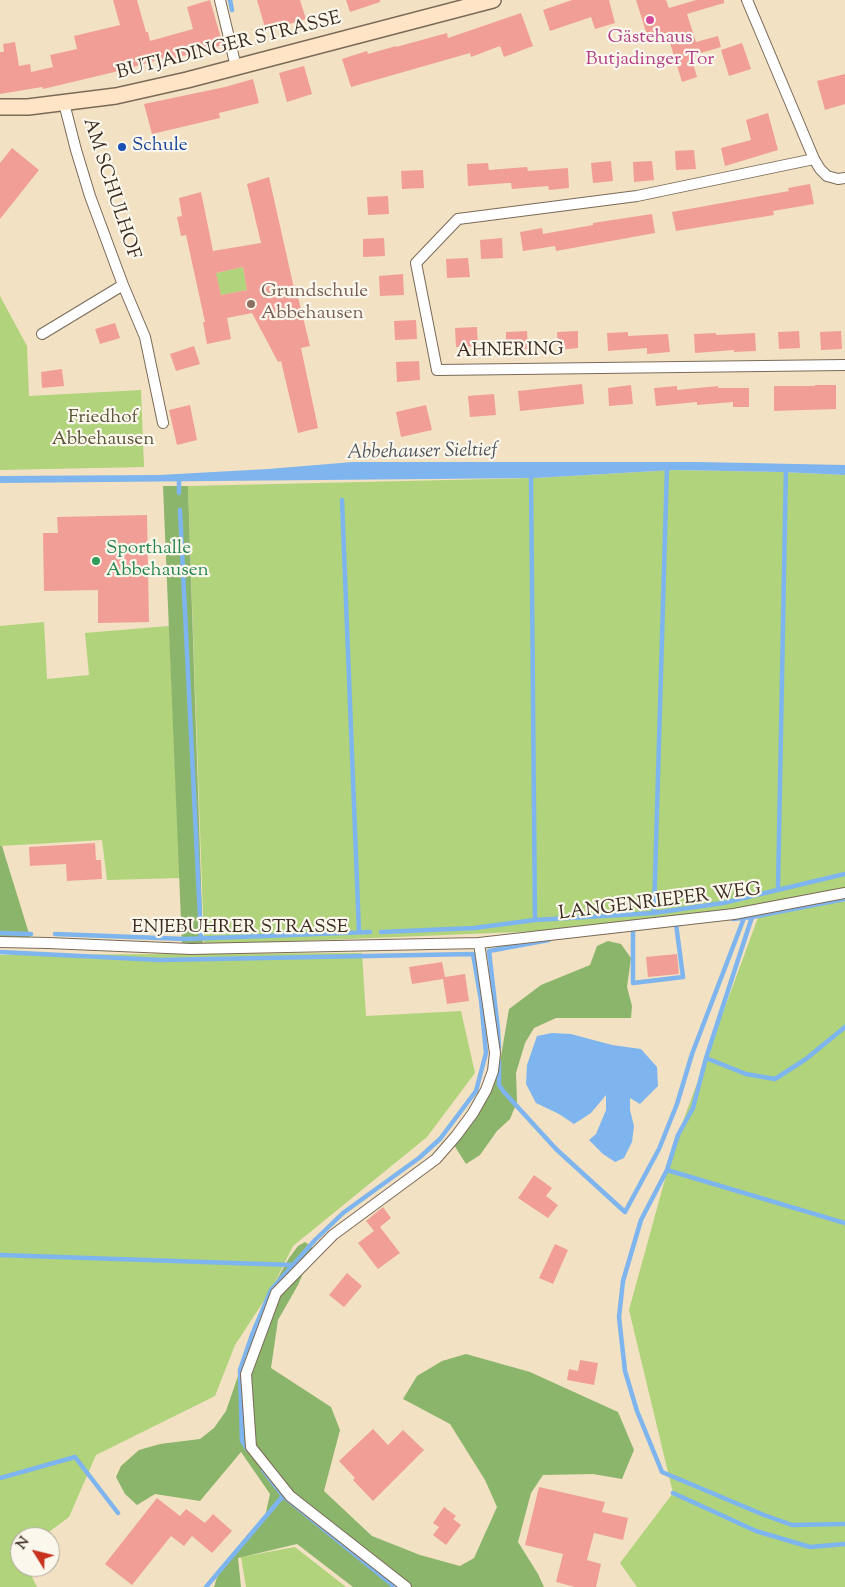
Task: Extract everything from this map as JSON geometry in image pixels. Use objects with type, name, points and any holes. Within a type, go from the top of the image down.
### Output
[{"type":"main road","name":"BUTJADINGER STRASSE","points":[[0,107],[28,107],[116,96],[236,68],[493,0]]},
{"type":"street","points":[[220,0],[236,68]]},
{"type":"street","points":[[747,0],[814,159],[827,176],[838,180],[845,178]]},
{"type":"street","name":"AM SCHULHOF","points":[[64,103],[90,196],[123,285],[145,337],[163,423]]},
{"type":"street","name":"AHNERING","points":[[814,159],[637,196],[458,219],[416,262],[437,370],[845,365]]},
{"type":"street","name":"AM SCHULHOF","points":[[42,334],[123,285]]},
{"type":"street","name":"LANGENRIEPER WEG","points":[[479,942],[734,914],[845,893]]},
{"type":"street","name":"ENJEBUHRER STRASSE","points":[[0,942],[191,949],[479,942]]},
{"type":"street","points":[[406,1587],[290,1496],[251,1447],[246,1374],[276,1293],[333,1235],[436,1159],[462,1128],[486,1090],[493,1071],[495,1053],[479,942]]},
{"type":"green space","points":[[243,267],[247,290],[221,295],[218,283],[212,274]]},
{"type":"green space","name":"Friedhof Abbehausen","points":[[0,296],[27,346],[29,396],[141,390],[144,467],[0,470]]},
{"type":"green space","points":[[674,470],[845,475],[845,1587],[637,1587],[620,1563],[673,1493],[629,1310],[675,1143],[759,915],[542,931],[204,945],[188,486],[535,478]]},
{"type":"green space","points":[[163,486],[188,486],[203,945],[182,945]]},
{"type":"green space","points":[[44,622],[47,679],[89,675],[85,633],[169,626],[180,878],[107,880],[102,840],[0,846],[0,626]]},
{"type":"green space","points":[[0,846],[2,846],[31,940],[0,940]]},
{"type":"green space","points":[[608,941],[621,944],[631,958],[627,987],[632,1006],[631,1018],[556,1018],[534,1028],[525,1043],[516,1073],[517,1102],[510,1119],[497,1131],[480,1155],[466,1164],[454,1145],[461,1126],[498,1074],[509,1009],[541,985],[590,965],[597,946]]},
{"type":"green space","points":[[362,953],[366,1016],[461,1011],[475,1073],[427,1137],[293,1246],[271,1290],[235,1345],[215,1396],[96,1455],[69,1517],[56,1527],[10,1527],[10,1577],[32,1577],[37,1587],[0,1587],[0,955]]},
{"type":"green space","points":[[305,1242],[311,1246],[313,1251],[298,1285],[278,1320],[271,1368],[331,1407],[340,1430],[324,1491],[372,1536],[420,1555],[460,1566],[474,1558],[497,1507],[485,1480],[450,1424],[403,1399],[417,1376],[442,1361],[466,1354],[530,1372],[618,1412],[634,1450],[622,1479],[593,1474],[543,1475],[531,1493],[518,1542],[544,1587],[353,1587],[297,1544],[238,1558],[241,1587],[214,1587],[219,1571],[264,1521],[270,1494],[241,1452],[200,1501],[155,1494],[137,1505],[125,1494],[116,1477],[121,1466],[139,1450],[160,1444],[200,1439],[214,1428],[226,1411],[262,1306],[289,1258],[298,1246]]},
{"type":"green space","points":[[295,1547],[346,1587],[246,1587],[241,1557]]},
{"type":"water","points":[[353,462],[698,462],[845,465],[845,475],[674,470],[535,478],[0,483],[0,476],[159,475]]},
{"type":"water","points":[[552,1033],[571,1034],[612,1045],[641,1049],[657,1067],[658,1086],[640,1104],[630,1098],[630,1110],[634,1126],[632,1142],[624,1158],[615,1162],[603,1154],[589,1140],[596,1134],[606,1110],[606,1095],[591,1113],[574,1124],[536,1103],[526,1084],[527,1065],[537,1036]]},
{"type":"building","points":[[113,0],[137,0],[150,41],[193,29],[187,7],[210,0],[223,45],[165,61],[164,58],[43,89],[42,87],[0,94],[0,52],[4,52],[3,44],[15,42],[19,66],[30,64],[31,72],[53,67],[50,55],[77,49],[74,36],[120,25]]},
{"type":"building","points":[[257,0],[300,0],[306,19],[266,31]]},
{"type":"building","points":[[346,0],[380,0],[380,2],[350,12]]},
{"type":"building","points":[[572,0],[609,0],[615,23],[595,29],[591,17],[550,31],[543,10]]},
{"type":"building","points":[[636,0],[666,0],[669,8],[696,0],[724,0],[724,3],[687,14],[696,42],[718,36],[721,47],[691,56],[697,77],[682,82],[667,33],[648,38]]},
{"type":"building","points":[[521,13],[533,46],[504,57],[500,46],[471,57],[470,53],[351,87],[342,59],[367,51],[368,54],[447,33],[448,38]]},
{"type":"building","points":[[742,43],[751,69],[729,76],[721,50]]},
{"type":"building","points":[[304,66],[312,94],[287,102],[279,73]]},
{"type":"building","points":[[845,74],[845,104],[825,110],[817,81]]},
{"type":"building","points":[[253,79],[259,103],[219,113],[220,118],[152,134],[144,104],[225,87]]},
{"type":"building","points":[[768,113],[778,150],[725,166],[721,148],[751,140],[746,120]]},
{"type":"building","points":[[12,148],[39,170],[0,219],[0,163]]},
{"type":"building","points":[[694,150],[696,169],[676,170],[675,151]]},
{"type":"building","points":[[611,161],[613,181],[593,183],[591,163]]},
{"type":"building","points":[[652,161],[654,180],[634,182],[633,162]]},
{"type":"building","points":[[488,163],[489,170],[527,167],[528,171],[568,168],[569,188],[549,190],[548,186],[512,189],[511,183],[468,186],[467,164]]},
{"type":"building","points":[[423,170],[424,188],[402,189],[401,171]]},
{"type":"building","name":"Grundschule Abbehausen","points":[[269,177],[296,297],[298,297],[310,346],[301,348],[318,428],[298,433],[281,361],[278,362],[252,313],[227,318],[231,339],[207,344],[203,322],[205,322],[186,235],[181,236],[177,217],[182,216],[179,198],[201,192],[213,251],[261,243],[247,184]],"holes":[[[243,267],[247,290],[221,295],[216,273]]]},
{"type":"building","points":[[810,184],[814,204],[773,211],[774,215],[676,231],[672,212],[789,191],[788,188]]},
{"type":"building","points":[[388,196],[389,214],[368,215],[367,197]]},
{"type":"building","points":[[652,214],[655,233],[556,251],[555,246],[523,251],[520,232],[542,228],[543,234],[593,225],[593,223]]},
{"type":"building","points":[[384,238],[385,256],[363,257],[363,239]]},
{"type":"building","points":[[502,238],[503,258],[481,259],[480,240]]},
{"type":"building","points":[[468,258],[470,277],[447,278],[446,259]]},
{"type":"building","points":[[403,274],[404,295],[380,296],[379,276]]},
{"type":"building","points":[[416,320],[417,339],[395,340],[394,321]]},
{"type":"building","points":[[115,323],[120,338],[100,344],[95,329]]},
{"type":"building","points":[[477,327],[478,346],[456,347],[455,328]]},
{"type":"building","points":[[527,331],[528,349],[506,350],[506,332]]},
{"type":"building","points":[[578,331],[578,348],[558,350],[557,332]]},
{"type":"building","points":[[799,331],[800,348],[779,349],[778,332]]},
{"type":"building","points":[[841,331],[842,349],[821,350],[820,332]]},
{"type":"building","points":[[628,332],[628,336],[668,334],[670,352],[647,354],[647,348],[608,351],[607,333]]},
{"type":"building","points":[[716,333],[716,335],[755,333],[756,351],[734,352],[734,350],[695,353],[694,334]]},
{"type":"building","points":[[194,346],[200,364],[176,371],[170,354]]},
{"type":"building","points":[[419,361],[420,380],[397,382],[396,362]]},
{"type":"building","points":[[62,369],[64,386],[42,388],[41,372]]},
{"type":"building","points":[[582,384],[584,404],[520,411],[518,391]]},
{"type":"building","points":[[631,385],[633,404],[609,406],[608,388]]},
{"type":"building","points":[[836,385],[836,409],[774,411],[774,386]]},
{"type":"building","points":[[677,386],[677,390],[718,386],[718,388],[749,388],[749,407],[733,407],[733,402],[697,405],[697,402],[656,406],[654,388]]},
{"type":"building","points":[[494,394],[496,415],[470,417],[468,396]]},
{"type":"building","points":[[190,405],[197,440],[177,445],[169,410]]},
{"type":"building","points":[[426,405],[432,430],[401,437],[396,412]]},
{"type":"building","name":"Sporthalle Abbehausen","points":[[147,515],[149,622],[98,623],[98,590],[44,591],[43,533],[58,533],[57,517]]},
{"type":"building","points":[[95,843],[96,860],[101,860],[102,879],[67,881],[66,864],[30,866],[29,847]]},
{"type":"building","points":[[677,954],[679,974],[648,977],[646,957]]},
{"type":"building","points":[[442,962],[445,977],[465,974],[469,1001],[447,1004],[443,979],[412,984],[409,967]]},
{"type":"building","points":[[534,1175],[552,1188],[546,1196],[558,1205],[548,1218],[518,1198]]},
{"type":"building","points":[[383,1207],[391,1218],[380,1227],[400,1253],[378,1269],[358,1243],[374,1231],[366,1221]]},
{"type":"building","points":[[555,1244],[568,1250],[553,1284],[539,1278]]},
{"type":"building","points":[[347,1273],[362,1286],[344,1307],[329,1295]]},
{"type":"building","points":[[580,1360],[598,1363],[594,1385],[567,1380],[569,1369],[578,1371]]},
{"type":"building","points":[[373,1429],[388,1445],[403,1430],[424,1450],[373,1501],[353,1480],[355,1478],[339,1461]]},
{"type":"building","points":[[539,1487],[605,1502],[602,1512],[628,1518],[623,1540],[594,1533],[587,1560],[601,1564],[596,1587],[575,1587],[556,1582],[563,1554],[525,1545]]},
{"type":"building","points":[[157,1498],[180,1516],[186,1509],[205,1523],[213,1514],[232,1531],[212,1553],[192,1536],[184,1546],[171,1536],[132,1585],[105,1564]]},
{"type":"building","points":[[444,1507],[456,1516],[453,1519],[461,1525],[446,1545],[433,1535],[439,1527],[433,1523]]},
{"type":"waterway","points":[[230,0],[232,10]]},
{"type":"waterway","points":[[654,913],[667,467]]},
{"type":"waterway","points":[[778,889],[786,468]]},
{"type":"waterway","points":[[531,474],[535,920]]},
{"type":"waterway","points":[[179,479],[179,493]]},
{"type":"waterway","points":[[342,500],[359,932]]},
{"type":"waterway","points":[[180,510],[201,938]]},
{"type":"waterway","points":[[381,932],[474,928],[535,920],[654,913],[723,903],[845,874]]},
{"type":"waterway","points":[[733,919],[845,899]]},
{"type":"waterway","points":[[752,917],[706,1058],[693,1108],[678,1135],[667,1170],[641,1220],[623,1281],[619,1317],[625,1371],[637,1411],[662,1472],[792,1525],[845,1524]]},
{"type":"waterway","points":[[499,1061],[499,1085],[504,1092],[556,1149],[625,1212],[659,1149],[677,1104],[692,1054],[744,918]]},
{"type":"waterway","points":[[629,929],[633,929],[633,983],[683,977],[676,924],[681,924]]},
{"type":"waterway","points":[[55,934],[185,939],[370,932]]},
{"type":"waterway","points":[[0,933],[31,934]]},
{"type":"waterway","points":[[499,1048],[489,951],[549,940]]},
{"type":"waterway","points":[[0,952],[160,960],[473,954],[481,1000],[486,1053],[476,1091],[440,1139],[419,1158],[343,1213],[315,1240],[271,1290],[240,1370],[242,1441],[248,1450]]},
{"type":"waterway","points":[[706,1058],[746,1074],[775,1079],[806,1059],[845,1027]]},
{"type":"waterway","points":[[667,1170],[845,1223]]},
{"type":"waterway","points":[[0,1255],[292,1265]]},
{"type":"waterway","points":[[0,1478],[75,1457],[118,1513]]},
{"type":"waterway","points":[[263,1470],[283,1496],[395,1587]]},
{"type":"waterway","points":[[673,1493],[756,1531],[810,1547],[845,1544]]},
{"type":"waterway","points":[[206,1587],[283,1496]]},
{"type":"place","name":"Gästehaus Butjadinger Tor","points":[[650,20]]},
{"type":"place","name":"Schule","points":[[122,147]]},
{"type":"place","name":"Grundschule Abbehausen","points":[[251,304]]},
{"type":"place","name":"Sporthalle Abbehausen","points":[[96,561]]},
{"type":"water label","name":"Abbehauser Sieltief","points":[[422,453]]}]
